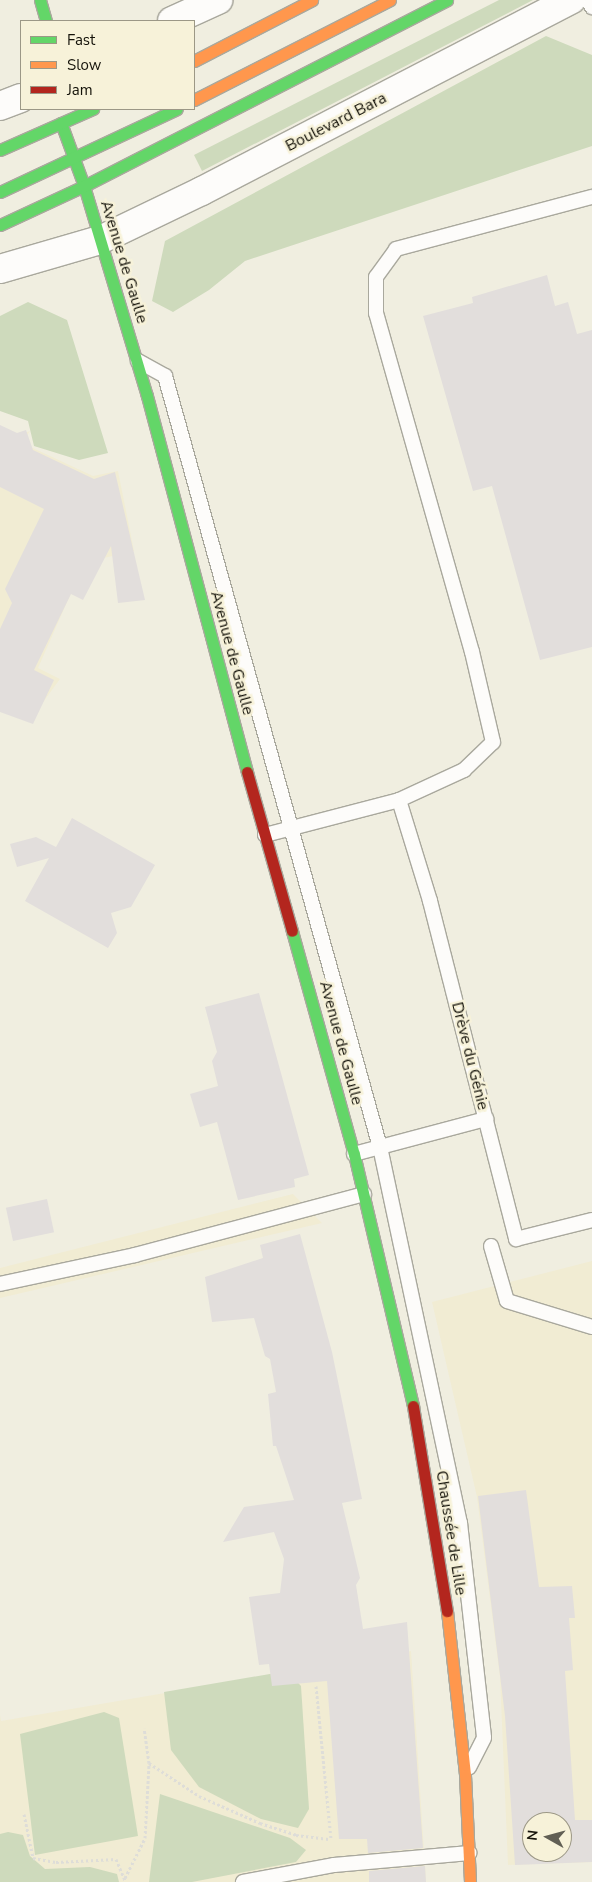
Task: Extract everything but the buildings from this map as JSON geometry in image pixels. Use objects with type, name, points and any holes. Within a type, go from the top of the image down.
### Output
[{"type":"main road","points":[[40,0],[46,20]]},
{"type":"main road","points":[[195,60],[312,0]]},
{"type":"main road","points":[[195,99],[390,0]]},
{"type":"main road","points":[[0,225],[84,186],[447,0]]},
{"type":"main road","name":"Avenue de Gaulle","points":[[60,110],[61,123],[84,186],[137,360],[364,1194]]},
{"type":"main road","points":[[0,150],[90,110]]},
{"type":"main road","points":[[0,192],[74,160],[175,110]]},
{"type":"main road","name":"Chaussée de Lille","points":[[364,1194],[402,1349],[429,1491],[454,1656],[465,1775],[470,1882]]},
{"type":"street","points":[[174,20],[218,0]]},
{"type":"street","name":"Boulevard Bara","points":[[0,270],[100,240],[202,191],[571,0]]},
{"type":"street","points":[[0,106],[20,98]]},
{"type":"lane","points":[[587,0],[592,7]]},
{"type":"lane","points":[[265,835],[399,800],[464,770],[494,742],[472,652],[376,313],[376,277],[396,249],[592,197]]},
{"type":"lane","points":[[137,360],[165,376],[380,1147],[460,1522],[484,1738],[465,1775]]},
{"type":"lane","name":"Drève du Génie","points":[[399,800],[430,901],[516,1238],[592,1220]]},
{"type":"lane","points":[[354,1154],[486,1119]]},
{"type":"lane","points":[[0,1284],[135,1254],[364,1194]]},
{"type":"lane","points":[[492,1246],[507,1301],[592,1327]]},
{"type":"lane","points":[[243,1882],[334,1865],[469,1853]]},
{"type":"path","points":[[316,1686],[334,1865]]},
{"type":"path","points":[[126,1880],[145,1838],[149,1763],[144,1728]]},
{"type":"path","points":[[149,1763],[199,1796],[260,1824],[296,1835],[330,1840]]},
{"type":"path","points":[[24,1814],[33,1858],[56,1862],[116,1859],[126,1880]]},
{"type":"shaded area","points":[[0,426],[19,435],[30,431],[22,443],[93,476],[118,471],[134,551],[78,564],[71,593],[38,668],[60,679],[30,720],[0,709]]},
{"type":"shaded area","points":[[293,1194],[322,1223],[0,1298],[0,1268]]},
{"type":"shaded area","points":[[592,1261],[592,1862],[508,1865],[500,1677],[477,1497],[432,1302]]},
{"type":"shaded area","points":[[411,1651],[426,1882],[0,1882],[0,1715],[1,1721]]},
{"type":"green space","points":[[499,0],[533,0],[202,171],[194,155]]},
{"type":"green space","points":[[546,36],[592,55],[592,146],[245,261],[209,290],[173,312],[152,301],[165,241]]},
{"type":"green space","points":[[28,302],[67,320],[108,453],[79,460],[34,446],[28,421],[0,411],[0,316]]},
{"type":"green space","points":[[287,1671],[301,1686],[309,1809],[298,1828],[261,1819],[199,1787],[171,1750],[164,1692]]},
{"type":"green space","points":[[104,1712],[119,1718],[138,1836],[35,1855],[20,1734]]},
{"type":"green space","points":[[160,1794],[290,1838],[306,1850],[296,1862],[192,1882],[149,1882]]},
{"type":"green space","points":[[8,1832],[23,1835],[30,1856],[45,1869],[90,1867],[117,1874],[119,1882],[0,1882],[0,1834]]},
{"type":"traffic: fast","points":[[40,0],[46,20]]},
{"type":"traffic: fast","points":[[0,225],[84,186],[447,0]]},
{"type":"traffic: fast","points":[[0,150],[91,110]]},
{"type":"traffic: fast","points":[[0,192],[175,110]]},
{"type":"traffic: fast","points":[[61,123],[84,186],[147,396],[247,772]]},
{"type":"traffic: fast","points":[[292,931],[354,1154],[413,1406]]},
{"type":"traffic: slow","points":[[195,60],[312,0]]},
{"type":"traffic: slow","points":[[195,99],[390,0]]},
{"type":"traffic: slow","points":[[447,1611],[465,1775],[470,1882]]},
{"type":"traffic: jam","points":[[247,772],[292,931]]},
{"type":"traffic: jam","points":[[413,1406],[447,1611]]}]
